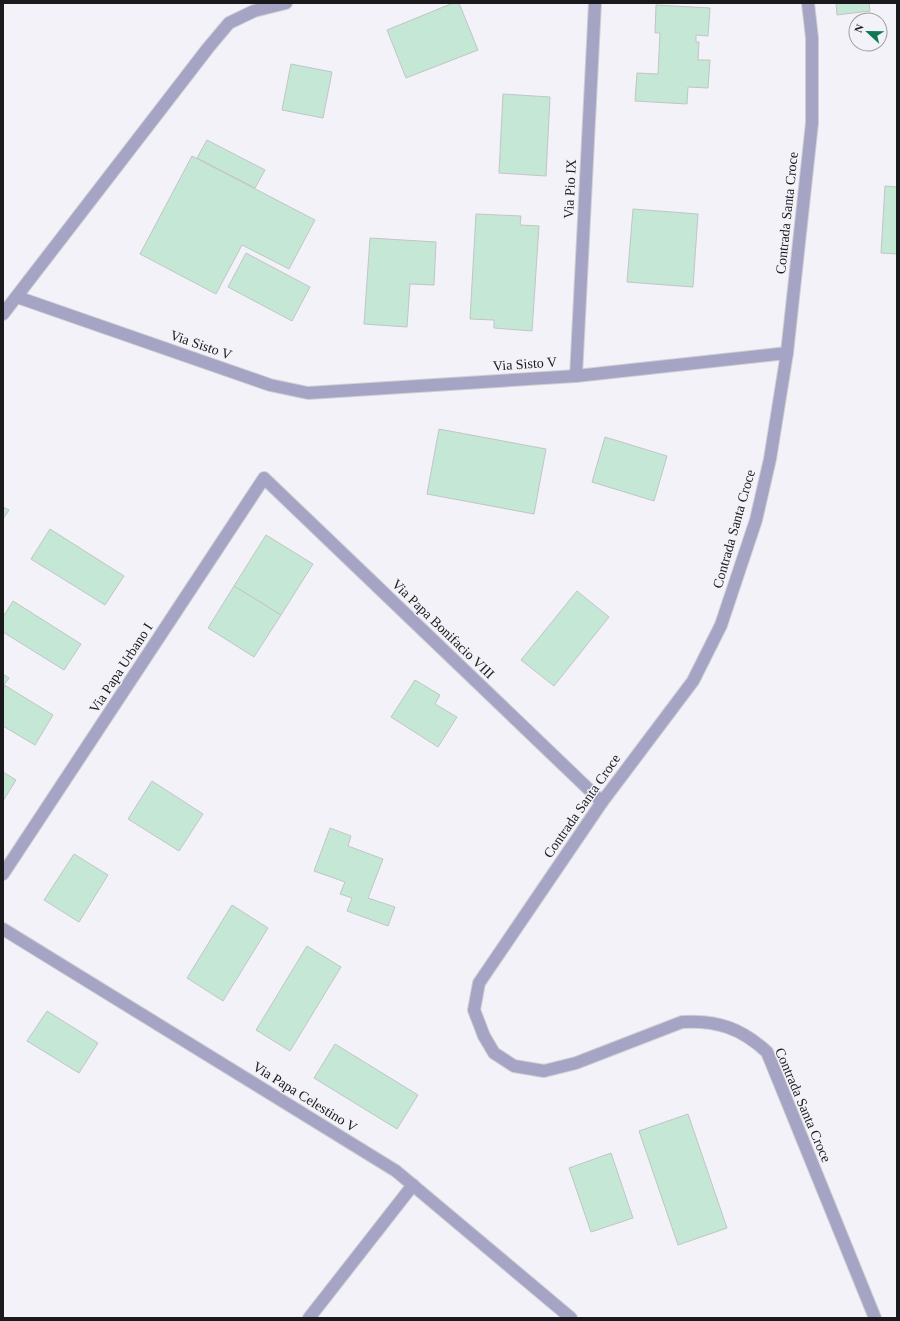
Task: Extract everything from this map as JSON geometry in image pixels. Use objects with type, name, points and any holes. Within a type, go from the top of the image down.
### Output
[{"type":"street","points":[[3,314],[208,48],[229,23],[254,11],[286,3]]},
{"type":"street","name":"Via Pio IX","points":[[576,376],[595,3]]},
{"type":"street","name":"Contrada Santa Croce","points":[[808,3],[812,38],[812,123],[787,353],[770,459],[756,520],[721,625],[693,681],[602,802],[479,983],[474,1010],[484,1036],[494,1053],[514,1066],[544,1071],[576,1063],[682,1022],[698,1021],[730,1027],[756,1042],[767,1052],[875,1318]]},
{"type":"street","name":"Via Sisto V","points":[[16,297],[270,385],[308,393],[576,376],[787,353]]},
{"type":"street","name":"Via Papa Bonifacio VIII","points":[[264,478],[602,802]]},
{"type":"street","name":"Via Papa Urbano I","points":[[3,874],[264,478]]},
{"type":"street","name":"Via Papa Celestino V","points":[[3,929],[396,1171],[571,1318]]},
{"type":"street","points":[[309,1318],[413,1185]]},
{"type":"building","points":[[453,3],[459,3],[478,50],[406,78],[387,30]]},
{"type":"building","points":[[836,3],[869,3],[870,11],[848,12],[848,14],[837,15]]},
{"type":"building","points":[[656,5],[710,8],[708,36],[696,35],[696,42],[699,42],[698,60],[710,60],[708,88],[688,87],[687,104],[635,101],[637,73],[658,74],[660,33],[655,33]]},
{"type":"building","points":[[291,64],[332,72],[323,118],[282,110]]},
{"type":"building","points":[[503,94],[550,97],[546,176],[499,173]]},
{"type":"building","points":[[207,140],[265,170],[255,188],[197,158]]},
{"type":"building","points":[[192,156],[315,220],[289,269],[242,245],[216,294],[140,254]]},
{"type":"building","points":[[885,186],[897,187],[897,254],[881,253]]},
{"type":"building","points":[[633,209],[698,214],[693,287],[627,282]]},
{"type":"building","points":[[476,214],[521,216],[520,225],[539,226],[532,331],[494,328],[494,320],[470,319]]},
{"type":"building","points":[[370,238],[436,242],[434,285],[410,284],[407,327],[364,324]]},
{"type":"building","points":[[246,253],[310,287],[292,321],[228,287]]},
{"type":"building","points":[[439,429],[546,449],[534,514],[427,494]]},
{"type":"building","points":[[605,437],[667,456],[654,501],[592,482]]},
{"type":"building","points":[[3,507],[9,510],[3,519]]},
{"type":"building","points":[[50,529],[124,576],[105,605],[31,559]]},
{"type":"building","points":[[266,535],[313,564],[281,615],[234,586]]},
{"type":"building","points":[[234,586],[281,615],[254,657],[208,628]]},
{"type":"building","points":[[577,591],[609,617],[554,686],[521,660]]},
{"type":"building","points":[[13,601],[81,644],[64,670],[3,632],[3,617]]},
{"type":"building","points":[[3,674],[9,678],[4,685],[6,686],[3,690]]},
{"type":"building","points":[[415,680],[440,695],[435,704],[457,717],[438,747],[391,717]]},
{"type":"building","points":[[6,686],[53,715],[35,745],[3,726],[3,690]]},
{"type":"building","points":[[3,772],[16,780],[3,801]]},
{"type":"building","points":[[152,781],[203,814],[179,851],[128,819]]},
{"type":"building","points":[[330,828],[351,836],[348,846],[383,859],[368,898],[395,907],[388,926],[347,911],[352,898],[340,894],[345,882],[314,871]]},
{"type":"building","points":[[74,854],[108,875],[79,922],[44,900]]},
{"type":"building","points":[[232,905],[268,928],[223,1001],[187,978]]},
{"type":"building","points":[[307,946],[341,967],[290,1051],[256,1030]]},
{"type":"building","points":[[47,1011],[98,1043],[79,1073],[27,1041]]},
{"type":"building","points":[[335,1044],[418,1095],[397,1129],[314,1078]]},
{"type":"building","points":[[688,1114],[727,1228],[678,1245],[639,1131]]},
{"type":"building","points":[[611,1153],[633,1218],[591,1232],[569,1168]]}]
